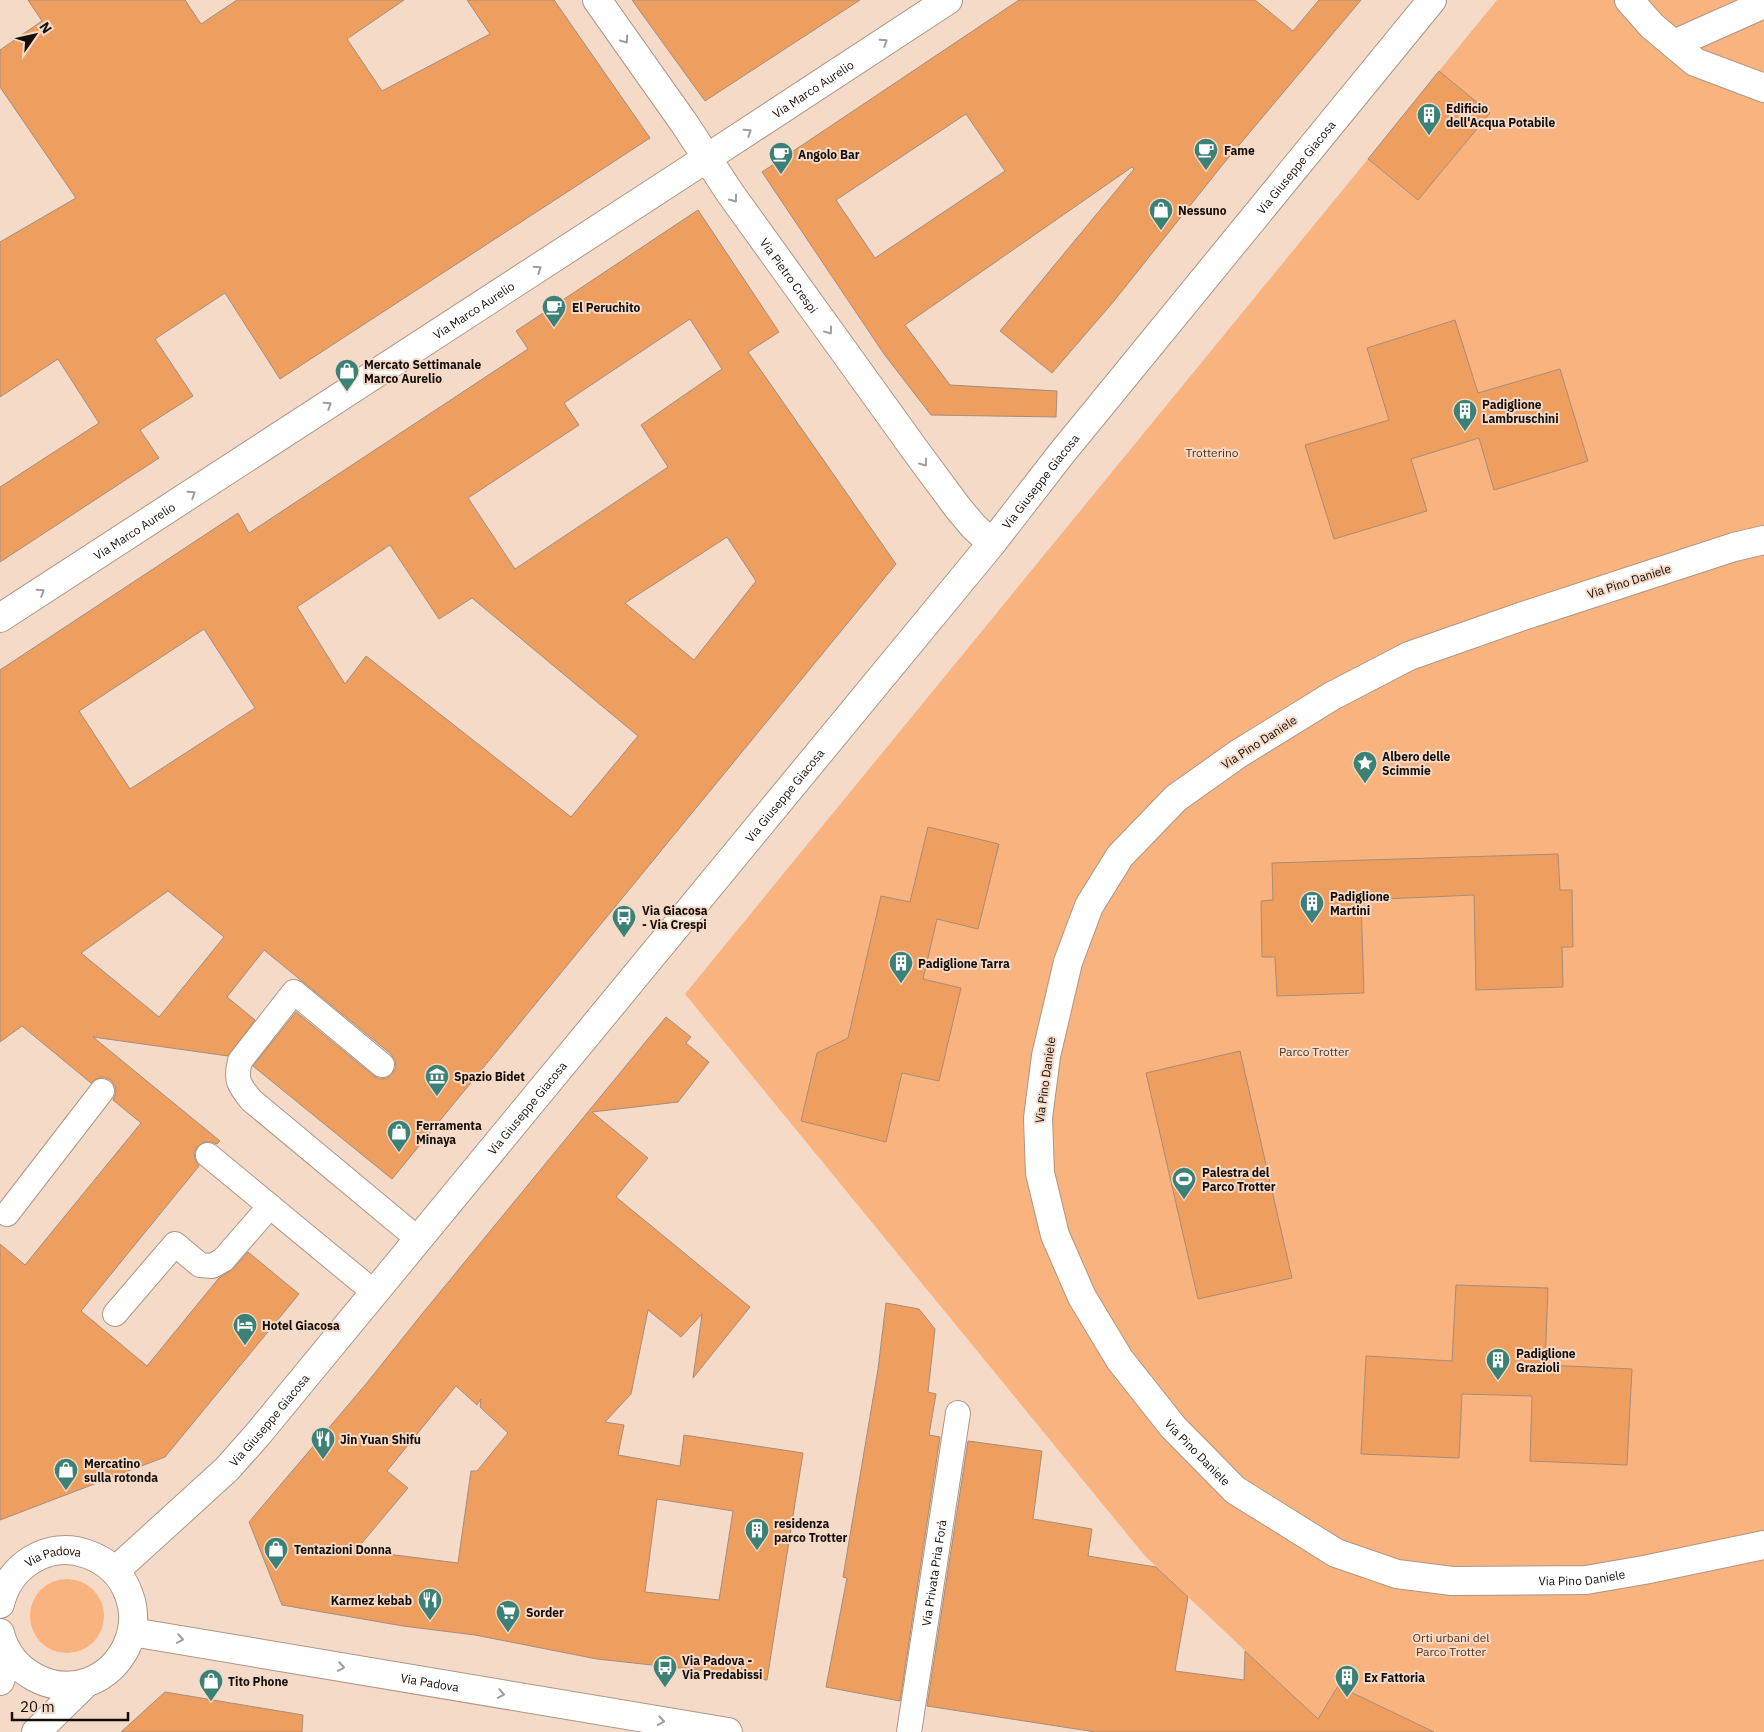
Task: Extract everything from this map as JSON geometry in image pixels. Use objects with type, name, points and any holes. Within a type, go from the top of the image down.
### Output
[{"type":"street","name":"Via Pietro Crespi","points":[[597,0],[730,192],[952,501],[974,527],[992,543]]},
{"type":"street","name":"Via Marco Aurelio","points":[[0,618],[948,0]]},
{"type":"street","name":"Via Giuseppe Giacosa","points":[[115,1571],[232,1463],[258,1434],[992,543],[1074,439],[1432,0]]},
{"type":"street","points":[[1629,0],[1652,26],[1696,62],[1764,88]]},
{"type":"street","points":[[1674,44],[1764,4]]},
{"type":"street","name":"Via Pino Daniele","points":[[1764,540],[1734,547],[1523,616],[1409,656],[1332,696],[1238,754],[1176,798],[1120,856],[1089,906],[1068,962],[1046,1056],[1038,1118],[1040,1173],[1055,1235],[1082,1297],[1120,1360],[1173,1427],[1235,1490],[1336,1553],[1397,1574],[1452,1581],[1586,1580],[1764,1545]]},
{"type":"street","name":"Via Padova","points":[[0,1601],[7,1584],[23,1565],[37,1556],[54,1551],[70,1550],[86,1553],[102,1560],[115,1571],[125,1585],[131,1600],[134,1617],[132,1632],[126,1649],[116,1663],[103,1674],[86,1682],[68,1686],[43,1681],[22,1668],[15,1662],[3,1641]]},
{"type":"street","name":"Via Padova","points":[[132,1632],[728,1732]]},
{"type":"street","points":[[0,1681],[5,1666],[3,1641]]},
{"type":"street","points":[[36,1732],[86,1682]]},
{"type":"lane","points":[[382,1065],[294,992],[240,1061],[237,1073],[241,1088],[251,1100],[418,1239]]},
{"type":"lane","points":[[7,1214],[102,1091]]},
{"type":"lane","points":[[208,1155],[375,1293]]},
{"type":"lane","points":[[115,1314],[174,1244],[200,1265],[212,1266],[223,1260],[270,1206]]},
{"type":"lane","name":"Via Privata Pria Forà","points":[[909,1732],[958,1414]]},
{"type":"green space","name":"Parco Trotter","points":[[1497,0],[1764,0],[1764,1732],[1331,1732],[1145,1556],[685,994],[1368,159],[1418,200],[1490,113],[1439,71]]},
{"type":"green space","points":[[67,1579],[81,1582],[93,1590],[101,1602],[104,1616],[101,1630],[93,1642],[81,1650],[67,1653],[53,1650],[41,1642],[33,1630],[30,1616],[33,1602],[41,1590],[53,1582]]},
{"type":"building","points":[[28,0],[185,0],[201,24],[237,0],[404,0],[347,39],[382,91],[490,34],[467,0],[554,0],[650,138],[280,379],[225,293],[155,339],[193,396],[140,430],[159,458],[0,562],[0,487],[99,423],[58,359],[0,397],[0,242],[76,198],[0,87],[0,50],[42,21]]},
{"type":"building","points":[[632,0],[860,0],[705,101]]},
{"type":"building","points":[[1019,0],[1255,0],[1293,31],[1319,0],[1361,0],[1224,163],[1114,301],[1052,373],[1000,331],[1134,169],[1132,167],[905,325],[950,385],[1057,391],[1056,417],[931,415],[884,354],[762,172]],"holes":[[[966,114],[1005,171],[875,258],[836,200]]]},
{"type":"building","name":"Edificio dell'Acqua Potabile","points":[[1439,71],[1490,113],[1418,200],[1368,159]]},
{"type":"building","points":[[698,210],[779,332],[748,352],[896,564],[392,1179],[253,1066],[296,1012],[374,1076],[380,1079],[387,1078],[396,1067],[395,1060],[391,1054],[264,950],[227,997],[255,1020],[228,1056],[93,1037],[220,1141],[217,1144],[204,1142],[197,1147],[194,1153],[199,1166],[81,1311],[147,1366],[219,1278],[233,1269],[248,1252],[299,1294],[165,1457],[0,1520],[0,1244],[25,1265],[141,1123],[113,1100],[116,1092],[111,1080],[103,1077],[91,1083],[22,1026],[0,1042],[0,670],[238,513],[249,533],[528,349],[516,331]],"holes":[[[690,319],[722,369],[641,425],[668,467],[515,569],[468,498],[579,425],[564,403]],[[727,537],[756,581],[694,660],[625,603]],[[390,545],[439,619],[472,598],[638,736],[571,817],[366,656],[345,684],[297,607]],[[204,629],[255,708],[130,789],[79,711]],[[168,891],[224,937],[159,1017],[81,953]]]},
{"type":"building","name":"Padiglione Lambruschini","points":[[1455,320],[1478,393],[1560,369],[1588,461],[1494,490],[1479,438],[1411,459],[1427,511],[1334,539],[1305,445],[1389,420],[1367,348]]},
{"type":"building","name":"Padiglione Tarra","points":[[928,827],[999,844],[978,929],[937,919],[923,979],[961,988],[939,1081],[902,1073],[886,1142],[801,1121],[817,1053],[848,1038],[881,896],[910,902]]},
{"type":"building","name":"Padiglione Martini","points":[[1558,854],[1560,890],[1572,890],[1573,947],[1562,947],[1563,987],[1476,990],[1474,895],[1361,900],[1364,993],[1277,996],[1275,957],[1262,957],[1261,901],[1273,900],[1272,863]]},
{"type":"building","points":[[666,1017],[691,1037],[686,1043],[709,1062],[678,1102],[592,1112],[648,1158],[616,1197],[750,1307],[693,1378],[702,1314],[681,1337],[648,1310],[631,1394],[605,1422],[624,1425],[618,1455],[680,1466],[684,1435],[803,1453],[767,1680],[716,1672],[597,1659],[475,1635],[403,1626],[282,1605],[249,1522],[366,1384]],"holes":[[[456,1386],[477,1405],[481,1399],[480,1407],[508,1433],[477,1471],[471,1471],[458,1563],[356,1550],[408,1488],[387,1471]],[[657,1499],[733,1511],[719,1600],[645,1592]]]},
{"type":"building","points":[[1240,1051],[1292,1278],[1198,1299],[1146,1073]]},
{"type":"building","name":"Padiglione Grazioli","points":[[1456,1285],[1548,1288],[1545,1365],[1632,1369],[1627,1465],[1530,1461],[1532,1396],[1462,1394],[1459,1458],[1361,1454],[1366,1356],[1452,1361]]},
{"type":"building","points":[[886,1303],[919,1309],[935,1329],[928,1392],[936,1394],[929,1435],[940,1437],[900,1701],[826,1687],[847,1578],[843,1577],[878,1369]]},
{"type":"building","points":[[968,1441],[1042,1451],[1033,1519],[1092,1529],[1088,1556],[1156,1567],[1188,1597],[1175,1671],[1244,1680],[1245,1651],[1318,1719],[1338,1686],[1434,1732],[1096,1732],[927,1706]]},
{"type":"building","points":[[165,1692],[303,1715],[302,1732],[121,1732]]},
{"type":"place","name":"Edificio dell'Acqua Potabile","points":[[1429,136]]},
{"type":"place","name":"Fame","points":[[1206,171]]},
{"type":"place","name":"Angolo Bar","points":[[781,175]]},
{"type":"place","name":"Nessuno","points":[[1161,231]]},
{"type":"place","name":"El Peruchito","points":[[554,328]]},
{"type":"place","name":"Mercato Settimanale Marco Aurelio","points":[[347,392]]},
{"type":"place","name":"Padiglione Lambruschini","points":[[1465,432]]},
{"type":"place","name":"Albero delle Scimmie","points":[[1365,784]]},
{"type":"place","name":"Padiglione Martini","points":[[1312,924]]},
{"type":"place","name":"Via Giacosa - Via Crespi","points":[[624,938]]},
{"type":"place","name":"Padiglione Tarra","points":[[901,984]]},
{"type":"place","name":"Spazio Bidet","points":[[437,1097]]},
{"type":"place","name":"Ferramenta Minaya","points":[[399,1153]]},
{"type":"place","name":"Palestra del Parco Trotter","points":[[1184,1200]]},
{"type":"place","name":"Hotel Giacosa","points":[[245,1346]]},
{"type":"place","name":"Padiglione Grazioli","points":[[1498,1381]]},
{"type":"place","name":"Jin Yuan Shifu","points":[[323,1460]]},
{"type":"place","name":"Mercatino sulla rotonda","points":[[66,1491]]},
{"type":"place","name":"residenza parco Trotter","points":[[757,1551]]},
{"type":"place","name":"Tentazioni Donna","points":[[276,1570]]},
{"type":"place","name":"Karmez kebab","points":[[430,1621]]},
{"type":"place","name":"Sorder","points":[[508,1633]]},
{"type":"place","name":"Via Padova - Via Predabissi","points":[[665,1688]]},
{"type":"place","name":"Ex Fattoria","points":[[1347,1698]]},
{"type":"place","name":"Tito Phone","points":[[211,1702]]},
{"type":"park label","name":"Trotterino","points":[[1212,452]]},
{"type":"park label","name":"Orti urbani del Parco Trotter","points":[[1451,1644]]}]
